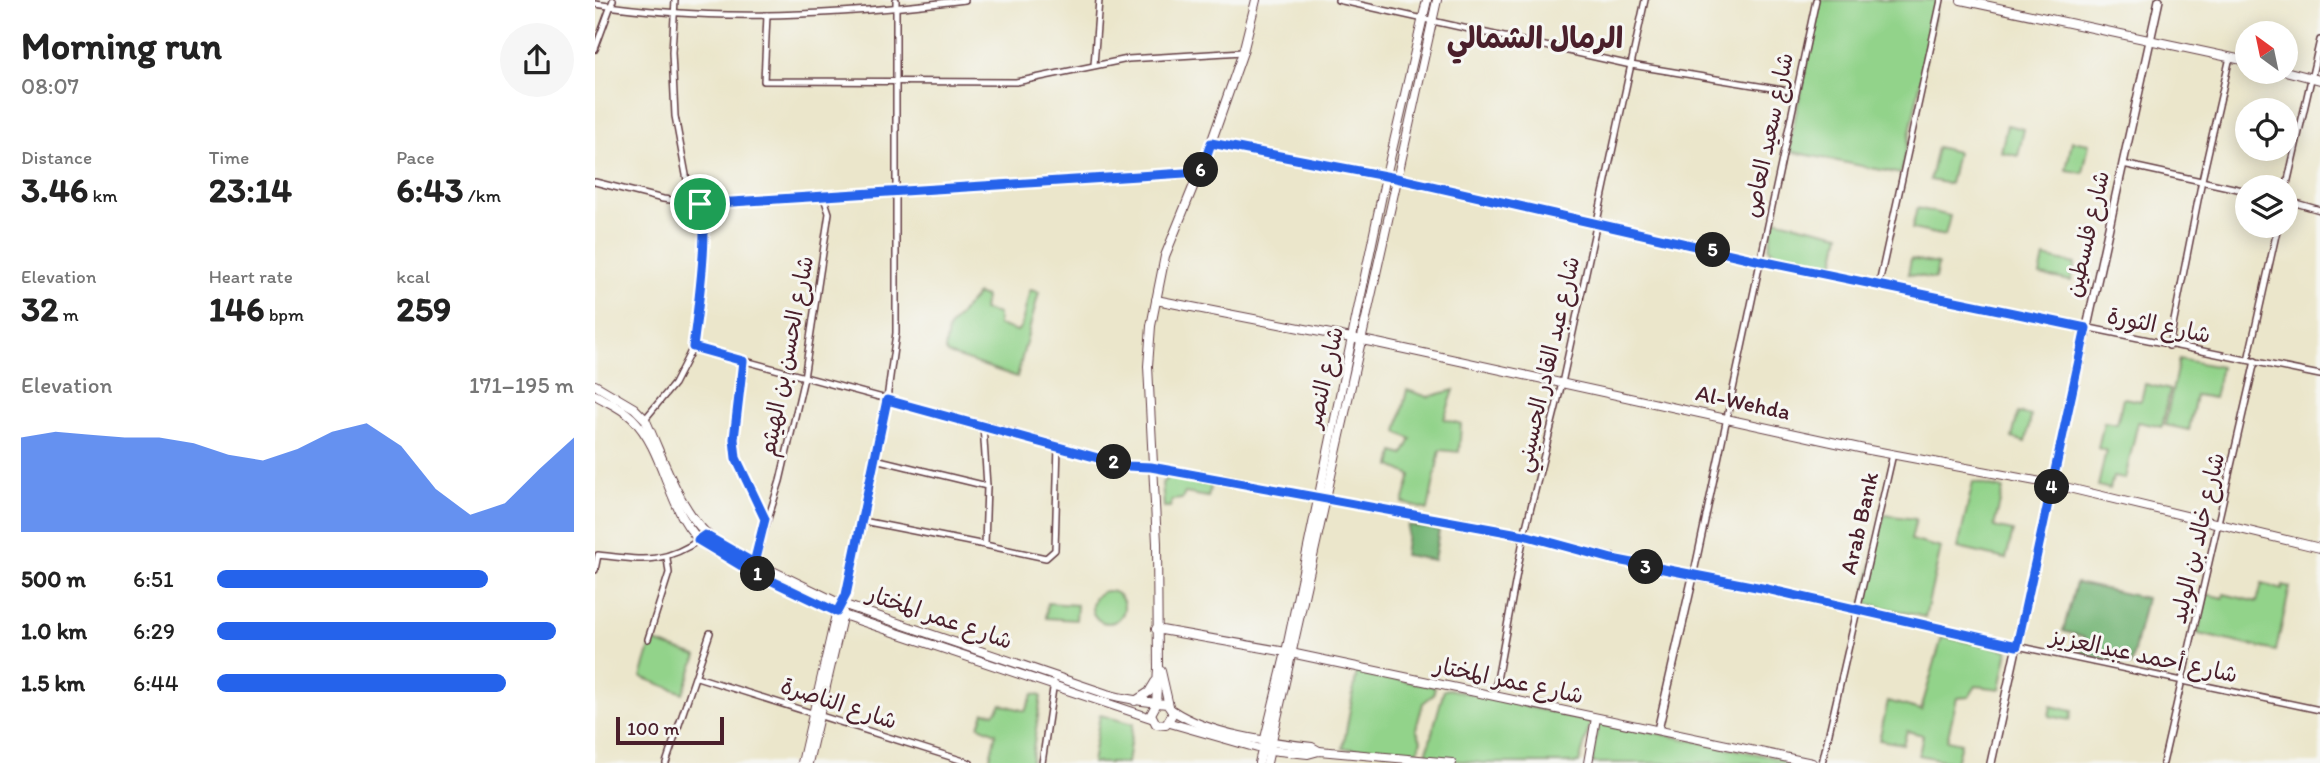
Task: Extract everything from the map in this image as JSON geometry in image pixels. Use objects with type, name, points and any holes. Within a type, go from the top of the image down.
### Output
[{"type":"main road","points":[[1151,718],[1156,705],[1157,543],[1151,467],[1148,366],[1156,300],[1165,256],[1201,172],[1243,52],[1256,0]]},
{"type":"main road","name":"شارع النصر","points":[[1259,763],[1266,746],[1290,653],[1427,0]]},
{"type":"main road","name":"شارع النصر","points":[[1391,177],[1437,0]]},
{"type":"main road","points":[[1961,0],[2235,58]]},
{"type":"main road","points":[[2298,74],[2316,79]]},
{"type":"main road","name":"Al-Wehda","points":[[1156,300],[1357,339],[1892,454],[2052,484],[2320,548]]},
{"type":"main road","name":"شارع عمر المختار","points":[[595,385],[633,408],[645,419],[702,538],[743,567],[841,609],[1054,680],[1151,718],[1159,726],[1170,723]]},
{"type":"main road","points":[[595,395],[636,423],[702,538]]},
{"type":"main road","name":"شارع عمر المختار","points":[[702,538],[841,609]]},
{"type":"main road","points":[[802,763],[841,609]]},
{"type":"main road","name":"شارع عمر المختار","points":[[1156,629],[1290,653],[1812,763]]},
{"type":"main road","points":[[1135,702],[1155,684],[1157,665]]},
{"type":"main road","points":[[1157,665],[1171,708],[1170,723],[1308,754],[1318,751],[1452,763]]},
{"type":"main road","name":"شارع عمر المختار","points":[[1054,680],[1135,702],[1171,708]]},
{"type":"main road","points":[[1171,708],[1186,718],[1266,746]]},
{"type":"main road","points":[[808,763],[816,713]]},
{"type":"main road","points":[[1588,763],[1595,718]]},
{"type":"main road","points":[[1266,746],[1267,763]]},
{"type":"street","points":[[645,419],[674,384],[693,347],[701,289],[703,216],[700,204],[689,191],[675,116],[675,0]]},
{"type":"street","points":[[841,609],[863,521],[887,400],[896,333],[896,0]]},
{"type":"street","points":[[595,4],[767,15],[895,9],[965,0]]},
{"type":"street","points":[[1094,65],[1098,0]]},
{"type":"street","points":[[1338,0],[1631,65],[1796,92]]},
{"type":"street","name":"شارع عبد القادر الحسيني","points":[[1494,695],[1524,535],[1562,383],[1645,0]]},
{"type":"street","name":"شارع سعيد العاص","points":[[1658,730],[1816,0]]},
{"type":"street","points":[[1879,284],[1941,0]]},
{"type":"street","name":"شارع فلسطين","points":[[1991,763],[2159,0]]},
{"type":"street","points":[[595,49],[612,3]]},
{"type":"street","points":[[767,15],[764,81],[1016,82],[1094,65],[1190,53],[1243,52]]},
{"type":"street","points":[[2290,175],[2316,79],[2320,40]]},
{"type":"street","points":[[2169,346],[2230,57]]},
{"type":"street","name":"شارع الثورة","points":[[1211,143],[1391,177],[1761,261],[2320,375]]},
{"type":"street","points":[[2123,164],[2235,188]]},
{"type":"street","points":[[595,181],[663,199],[700,204],[1201,172]]},
{"type":"street","name":"شارع الحسن بن الهيثم","points":[[754,563],[765,519],[780,481],[804,378],[829,213],[823,195]]},
{"type":"street","points":[[2298,204],[2320,210]]},
{"type":"street","name":"شارع خالد بن الوليد","points":[[2162,763],[2218,524],[2276,238]]},
{"type":"street","name":"شارع أحمد عبدالعزيز","points":[[693,347],[1127,466],[1151,467],[1524,535],[1693,577],[1728,581],[2320,710]]},
{"type":"street","points":[[743,361],[734,439],[736,458],[765,519]]},
{"type":"street","points":[[983,425],[987,486],[985,545]]},
{"type":"street","points":[[863,521],[1046,558],[1053,553],[1058,445]]},
{"type":"street","name":"Arab Bank","points":[[1822,763],[1892,454]]},
{"type":"street","points":[[875,459],[987,486]]},
{"type":"street","points":[[595,572],[598,555],[645,561],[667,558],[702,538]]},
{"type":"street","points":[[648,639],[669,573],[667,558]]},
{"type":"street","points":[[666,763],[710,633]]},
{"type":"street","name":"شارع الناصرة","points":[[697,677],[970,763]]},
{"type":"street","points":[[1042,763],[1054,680]]},
{"type":"green space","points":[[1820,0],[1938,0],[1901,174],[1788,151]]},
{"type":"green space","points":[[2007,125],[2024,129],[2018,156],[2001,152]]},
{"type":"green space","points":[[2072,141],[2089,144],[2083,173],[2066,170]]},
{"type":"green space","points":[[1937,147],[1957,152],[1950,184],[1930,180]]},
{"type":"green space","points":[[1917,208],[1950,216],[1945,236],[1912,229]]},
{"type":"green space","points":[[1774,219],[1840,234],[1834,264],[1778,256],[1769,248]]},
{"type":"green space","points":[[2044,257],[2075,264],[2071,281],[2040,275]]},
{"type":"green space","points":[[1911,259],[1938,264],[1935,279],[1908,274]]},
{"type":"green space","points":[[1030,290],[1039,292],[1017,377],[948,354],[945,350],[948,329],[977,294],[985,297],[983,310],[998,314],[998,325],[1017,331],[1021,327]]},
{"type":"green space","points":[[2179,359],[2221,367],[2214,398],[2196,395],[2189,430],[2165,425]]},
{"type":"green space","points":[[2145,384],[2170,390],[2162,427],[2138,422],[2125,479],[2113,477],[2110,489],[2098,486],[2106,451],[2098,448],[2104,422],[2117,424],[2123,398],[2141,401]]},
{"type":"green space","points":[[1407,390],[1428,397],[1454,390],[1444,419],[1461,424],[1459,452],[1440,450],[1428,510],[1403,503],[1411,475],[1391,466],[1394,452],[1403,455],[1411,439],[1397,432]]},
{"type":"green space","points":[[2018,413],[2031,416],[2026,442],[2012,438]]},
{"type":"green space","points":[[1173,473],[1213,480],[1208,497],[1185,493],[1182,499],[1172,500],[1170,507],[1164,507],[1162,483]]},
{"type":"green space","points":[[1973,482],[2003,489],[1994,527],[2013,531],[2006,559],[1958,548]]},
{"type":"green space","points":[[1884,515],[1916,519],[1911,540],[1941,548],[1925,617],[1863,603]]},
{"type":"green space","points":[[1408,525],[1439,530],[1434,560],[1404,555]]},
{"type":"green space","points":[[2076,583],[2146,598],[2131,665],[2082,654],[2085,637],[2063,631]]},
{"type":"green space","points":[[2262,583],[2282,590],[2283,585],[2290,587],[2276,651],[2198,634],[2206,594],[2223,598],[2224,594],[2257,602]]},
{"type":"green space","points":[[1108,591],[1119,596],[1124,607],[1119,618],[1108,623],[1097,618],[1092,607],[1097,596]]},
{"type":"green space","points":[[1047,603],[1077,605],[1076,620],[1046,618]]},
{"type":"green space","points":[[1942,637],[2008,650],[2000,689],[1976,686],[1969,697],[1957,698],[1947,740],[1961,743],[1956,763],[1919,755],[1923,735],[1907,731],[1903,744],[1879,740],[1888,701],[1921,710]]},
{"type":"green space","points":[[652,641],[697,656],[683,693],[641,677]]},
{"type":"green space","points":[[1357,671],[1435,687],[1433,695],[1423,703],[1416,729],[1421,740],[1418,750],[1410,753],[1343,748]]},
{"type":"green space","points":[[1444,690],[1591,721],[1579,763],[1483,763],[1425,758]]},
{"type":"green space","points":[[1033,694],[1041,696],[1031,763],[989,762],[996,733],[979,726],[984,712],[995,713],[1001,704],[1025,711]]},
{"type":"green space","points":[[2051,706],[2072,711],[2070,720],[2049,716]]},
{"type":"green space","points":[[1100,715],[1133,724],[1127,763],[1092,763]]},
{"type":"green space","points":[[1598,721],[1801,763],[1592,763]]},
{"type":"district","name":"الرمال الشمالي","points":[[1535,38]]},
{"type":"route","points":[[1211,143],[1396,178],[1761,261],[2086,328],[2017,646],[1767,589],[1693,577],[1612,559],[1524,535],[1151,467],[1127,466],[887,400],[846,595],[839,603],[837,612],[743,567],[698,540],[705,535],[720,546],[754,563],[765,519],[763,509],[744,480],[736,458],[734,439],[743,361],[693,347],[701,289],[703,209],[700,204],[1201,172],[1211,143]]}]
